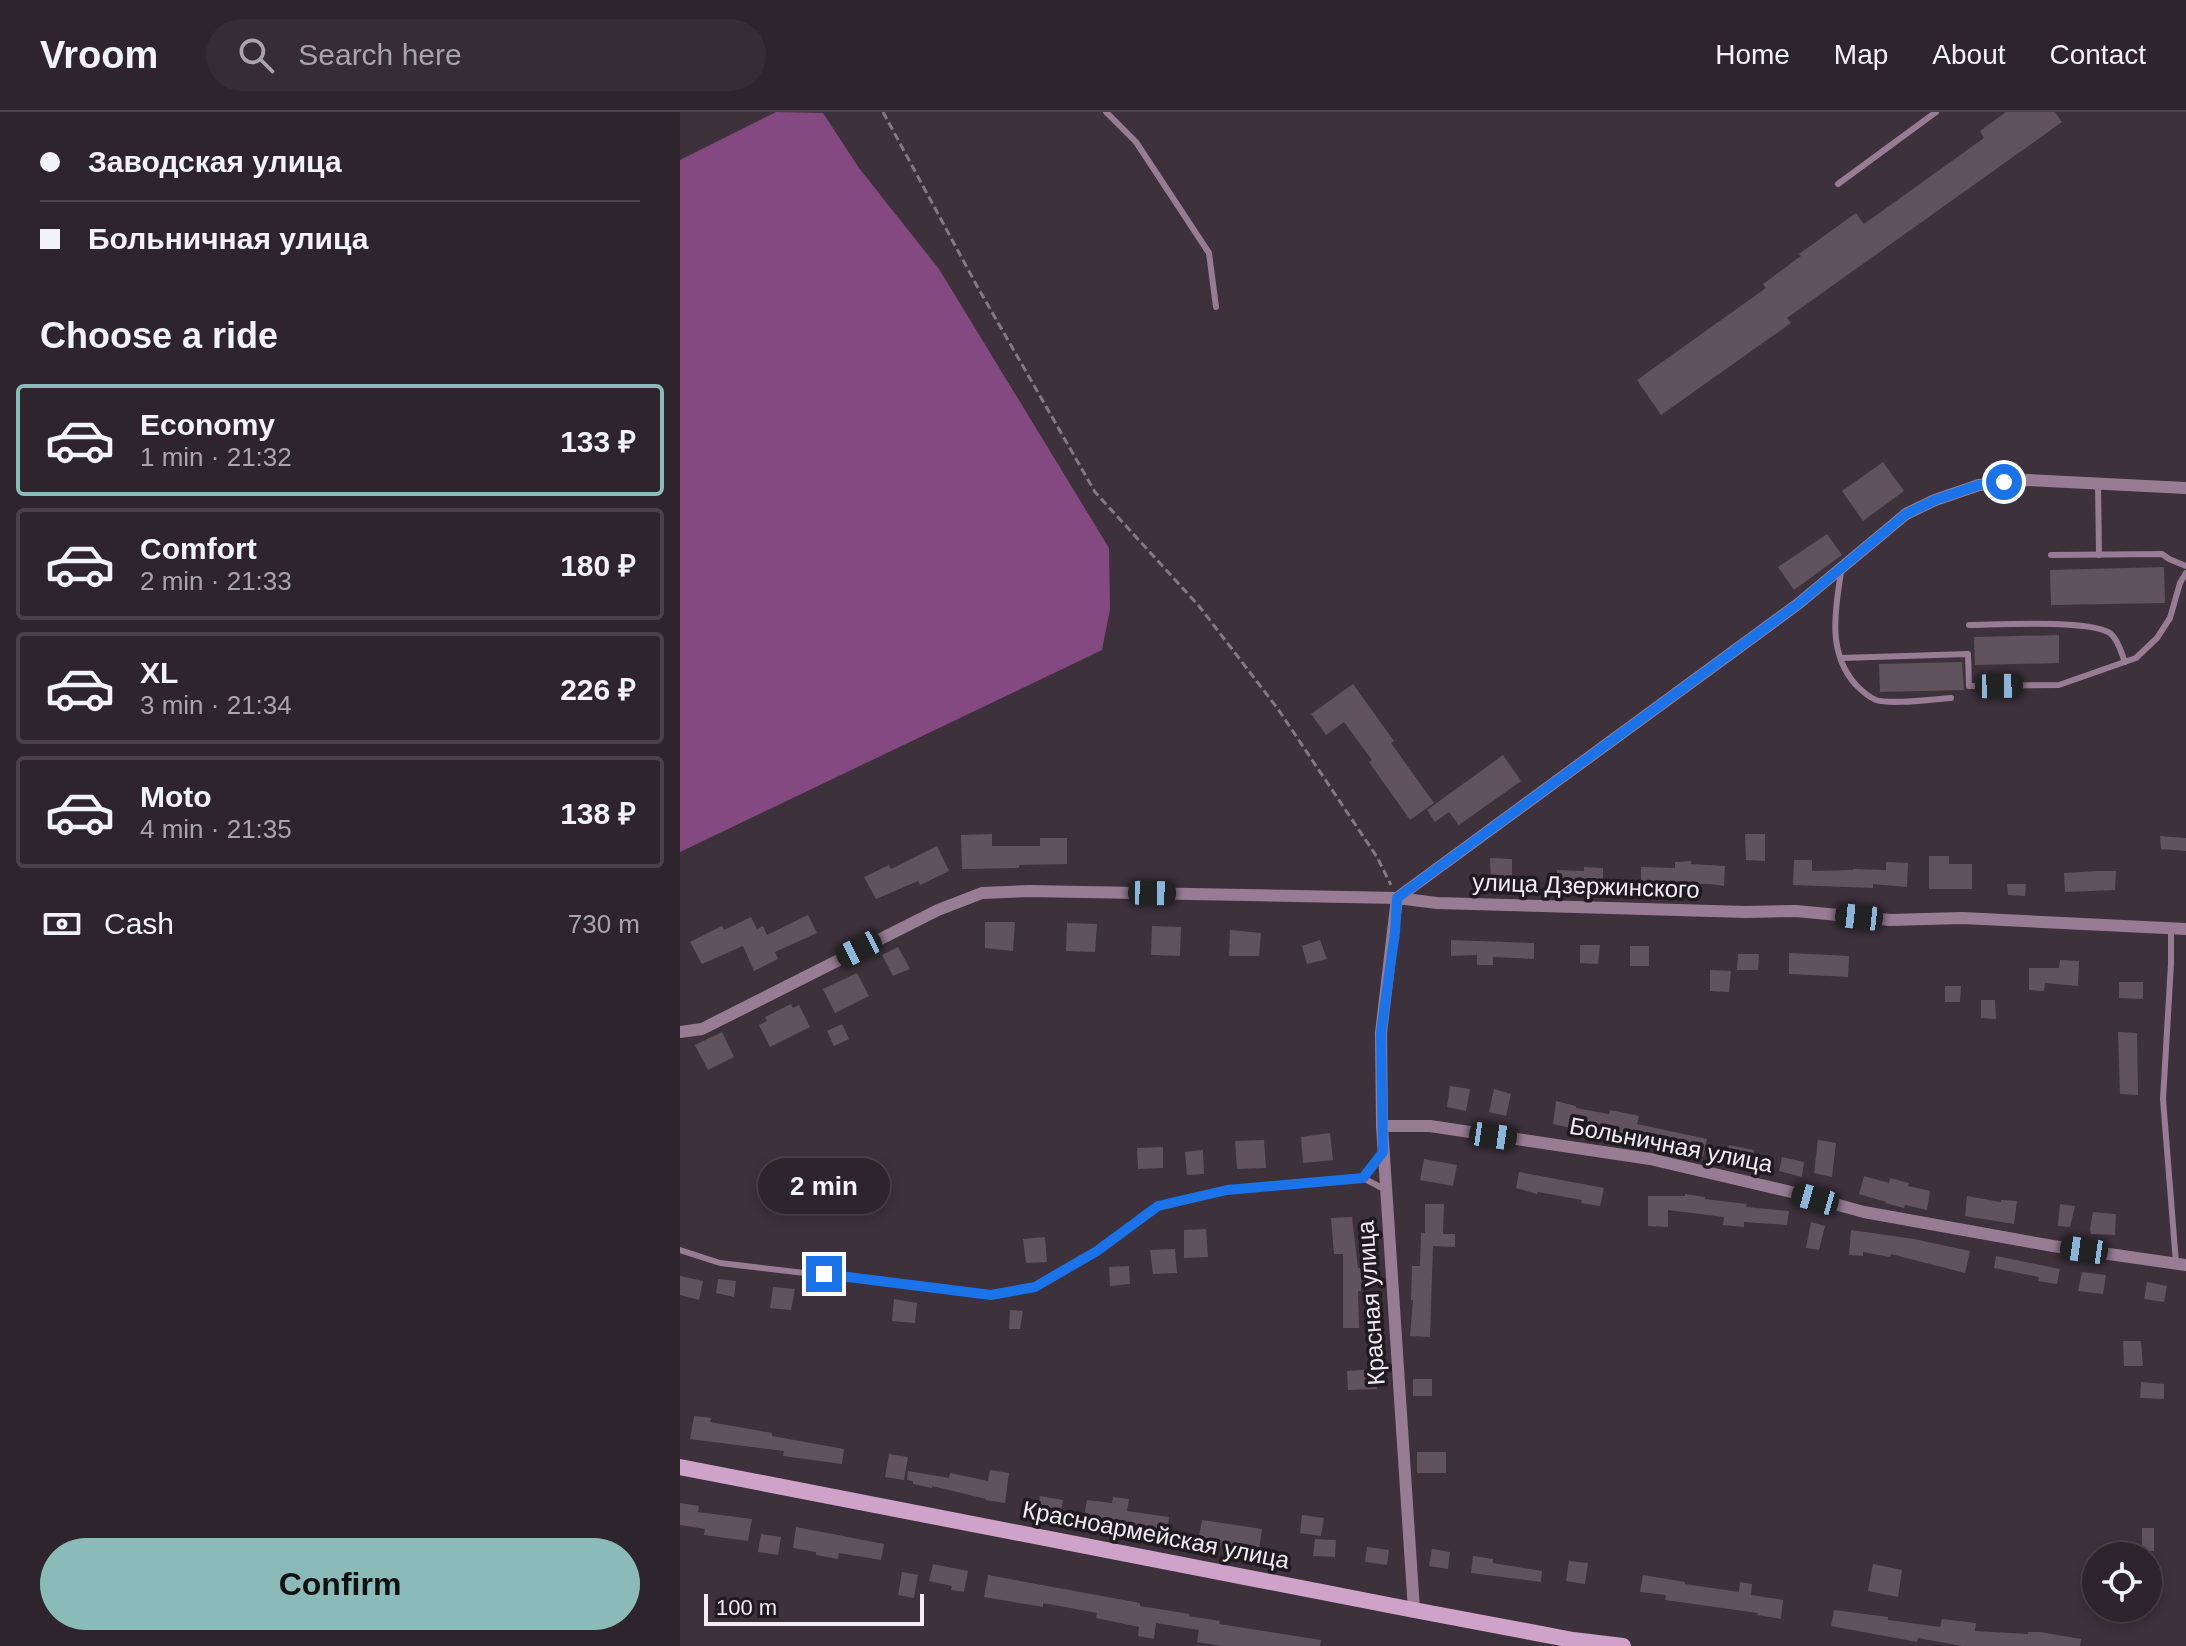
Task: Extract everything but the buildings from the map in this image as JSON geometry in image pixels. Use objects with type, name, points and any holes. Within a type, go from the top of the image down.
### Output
[{"type":"main road","name":"Красноармейская улица","points":[[680,1467],[1572,1643],[1623,1646]]},
{"type":"street","points":[[1397,898],[1798,604],[1906,514],[1979,485],[2029,480],[2186,488]]},
{"type":"street","name":"улица Дзержинского","points":[[680,1032],[702,1029],[938,910],[982,893],[1044,891],[1397,898],[1437,903],[1796,911],[1890,920],[1962,918],[2186,929]]},
{"type":"street","name":"Красная улица","points":[[1397,898],[1381,1033],[1382,1126],[1414,1610]]},
{"type":"street","name":"Больничная улица","points":[[1382,1126],[1430,1126],[1650,1159],[1864,1212],[2053,1246],[2181,1264]]},
{"type":"lane","points":[[1106,112],[1136,142],[1209,253],[1216,307]]},
{"type":"lane","points":[[1838,184],[1936,112]]},
{"type":"lane","points":[[2098,483],[2099,555]]},
{"type":"lane","points":[[2051,555],[2162,554],[2186,566]]},
{"type":"lane","points":[[1841,568],[1834,620],[1836,644],[1846,674],[1867,696],[1879,701],[1951,698]]},
{"type":"lane","points":[[1841,658],[1968,654],[1969,686],[2059,685],[2136,658],[2157,638],[2170,618],[2186,573]]},
{"type":"lane","points":[[1969,625],[2098,628],[2111,634],[2125,662]]},
{"type":"lane","points":[[2171,928],[2163,1099],[2181,1264]]},
{"type":"lane","points":[[1363,1178],[1383,1152]]},
{"type":"lane","points":[[680,1250],[720,1263],[991,1295],[1035,1287],[1097,1251],[1158,1206],[1227,1190],[1363,1178],[1386,1190]]},
{"type":"path","points":[[883,112],[977,286],[1095,492],[1199,606],[1278,709],[1377,857],[1397,898]]},
{"type":"shaded area","points":[[776,112],[823,113],[859,168],[939,269],[1109,548],[1110,609],[1102,650],[680,852],[680,160]]},
{"type":"route","points":[[824,1274],[991,1295],[1035,1287],[1097,1251],[1158,1206],[1227,1190],[1363,1178],[1383,1152],[1381,1033],[1397,898],[1798,604],[1906,514],[1979,485],[2004,482]]}]
